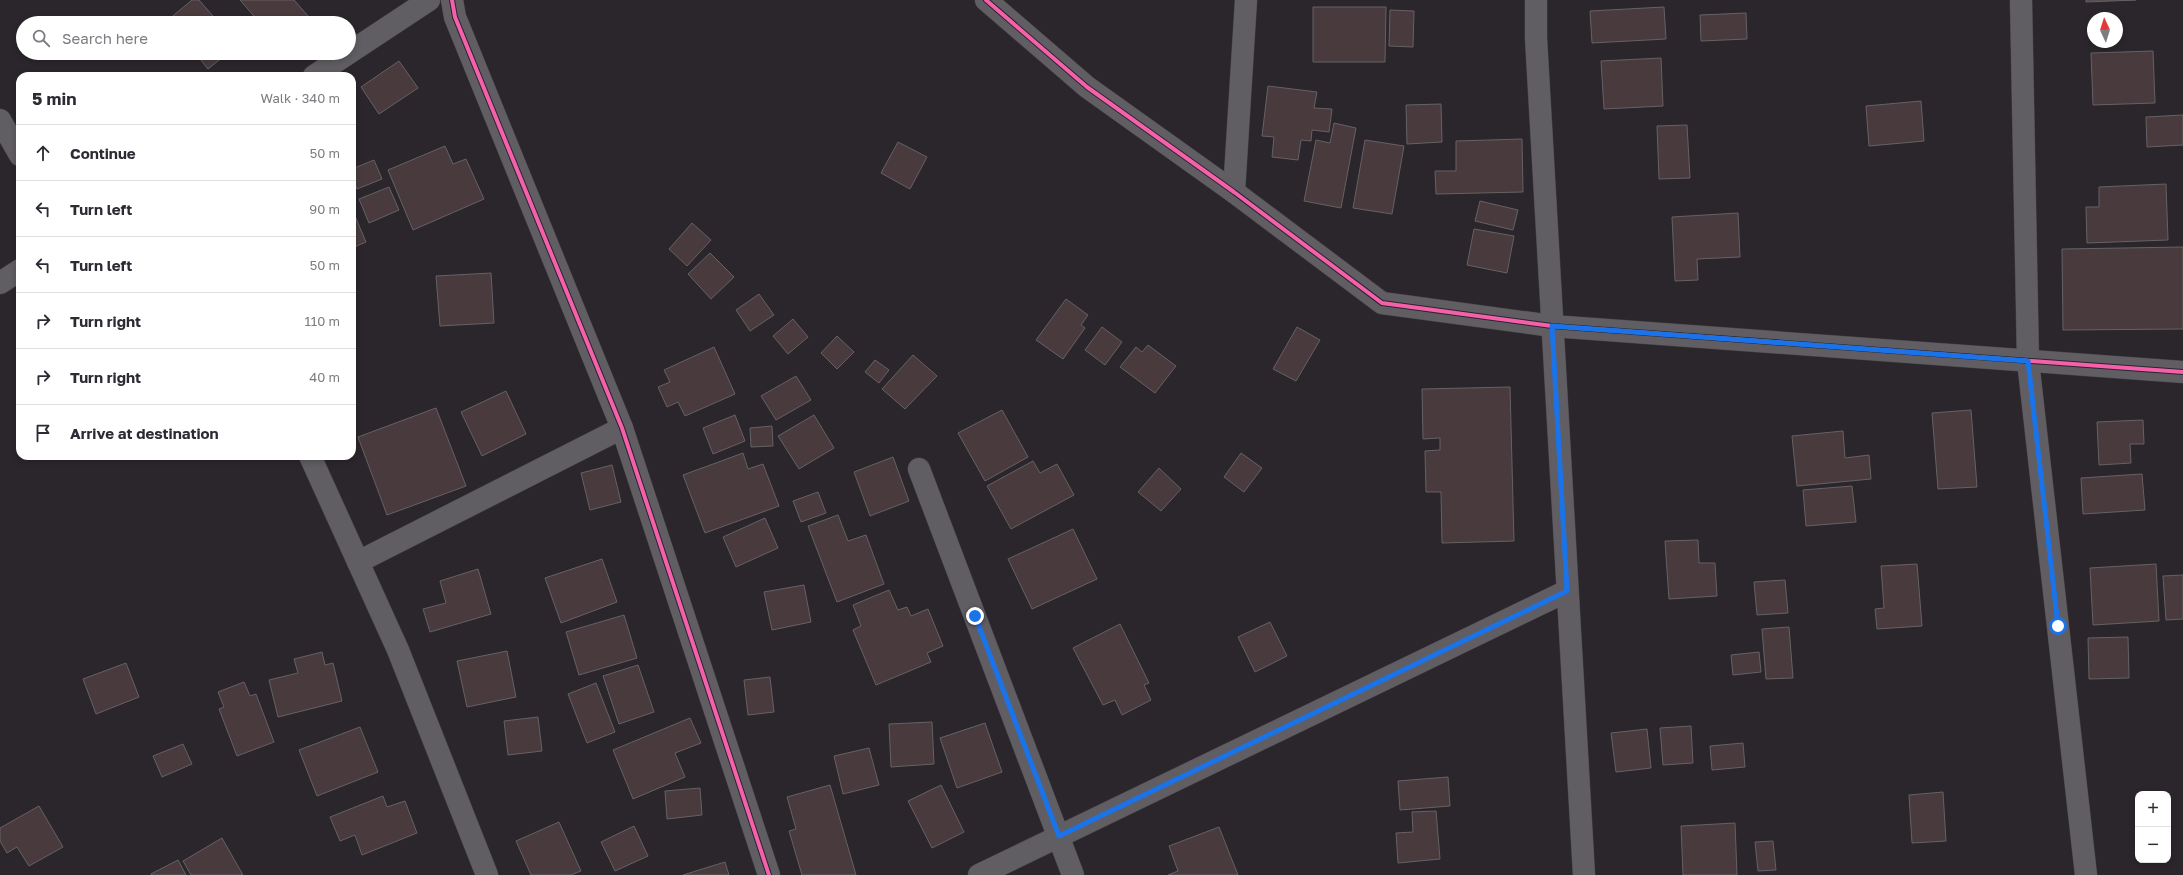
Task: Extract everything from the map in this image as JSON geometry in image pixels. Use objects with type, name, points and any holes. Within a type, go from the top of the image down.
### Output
[{"type":"street","points":[[356,48],[429,0]]},
{"type":"street","points":[[452,0],[454,17],[622,428],[769,875]]},
{"type":"street","points":[[986,0],[1087,87],[1234,192],[1382,303],[1552,326],[2183,372]]},
{"type":"street","points":[[1234,192],[1246,0]]},
{"type":"street","points":[[1536,0],[1536,38],[1584,875]]},
{"type":"street","points":[[2021,0],[2028,361],[2086,875]]},
{"type":"street","points":[[320,72],[338,60]]},
{"type":"street","points":[[0,120],[16,148]]},
{"type":"street","points":[[0,283],[16,273]]},
{"type":"street","points":[[358,562],[622,428]]},
{"type":"street","points":[[312,460],[398,650],[487,875]]},
{"type":"street","points":[[919,469],[1073,875]]},
{"type":"street","points":[[980,875],[1567,591]]},
{"type":"building","points":[[192,0],[199,0],[213,16],[173,16]]},
{"type":"building","points":[[240,0],[294,0],[308,16],[254,16]]},
{"type":"building","points":[[2086,0],[2136,0],[2086,2]]},
{"type":"building","points":[[1313,7],[1386,7],[1385,62],[1313,62]]},
{"type":"building","points":[[1664,7],[1666,39],[1592,43],[1590,11]]},
{"type":"building","points":[[1390,10],[1414,11],[1413,47],[1389,46]]},
{"type":"building","points":[[1746,13],[1747,39],[1701,41],[1700,15]]},
{"type":"building","points":[[2153,51],[2155,103],[2093,105],[2091,53]]},
{"type":"building","points":[[1661,58],[1663,106],[1604,109],[1601,61]]},
{"type":"building","points":[[201,60],[219,60],[208,69]]},
{"type":"building","points":[[399,61],[418,88],[379,114],[361,87]]},
{"type":"building","points":[[1268,86],[1317,92],[1314,108],[1332,109],[1329,132],[1312,130],[1311,141],[1301,140],[1298,160],[1272,157],[1274,137],[1262,136]]},
{"type":"building","points":[[1921,101],[1924,141],[1869,146],[1866,106]]},
{"type":"building","points":[[1441,104],[1442,142],[1407,144],[1406,105]]},
{"type":"building","points":[[2183,115],[2183,145],[2147,147],[2146,117]]},
{"type":"building","points":[[1334,123],[1356,128],[1341,208],[1304,201],[1316,140],[1330,143]]},
{"type":"building","points":[[1687,125],[1690,178],[1659,179],[1657,126]]},
{"type":"building","points":[[1522,139],[1523,192],[1436,194],[1435,171],[1456,171],[1456,141]]},
{"type":"building","points":[[1365,140],[1404,146],[1392,214],[1353,208]]},
{"type":"building","points":[[898,142],[927,157],[910,189],[881,173]]},
{"type":"building","points":[[445,146],[453,164],[466,159],[484,199],[413,230],[388,170]]},
{"type":"building","points":[[374,160],[382,179],[357,189],[356,167]]},
{"type":"building","points":[[2166,184],[2168,240],[2087,243],[2086,207],[2099,207],[2099,187]]},
{"type":"building","points":[[389,187],[399,210],[369,223],[359,199]]},
{"type":"building","points":[[1480,201],[1518,210],[1513,230],[1475,221]]},
{"type":"building","points":[[1738,213],[1740,257],[1697,259],[1698,280],[1675,281],[1672,217]]},
{"type":"building","points":[[356,218],[366,242],[356,246]]},
{"type":"building","points":[[692,223],[711,240],[687,266],[669,249]]},
{"type":"building","points":[[1474,229],[1514,236],[1507,273],[1467,265]]},
{"type":"building","points":[[2183,247],[2183,329],[2063,330],[2062,249]]},
{"type":"building","points":[[710,253],[734,277],[711,299],[688,274]]},
{"type":"building","points":[[491,273],[494,323],[440,326],[436,276]]},
{"type":"building","points":[[759,294],[774,315],[750,331],[736,310]]},
{"type":"building","points":[[1066,299],[1088,315],[1081,325],[1085,328],[1063,359],[1036,340]]},
{"type":"building","points":[[793,319],[808,337],[788,354],[773,336]]},
{"type":"building","points":[[1102,327],[1122,342],[1105,365],[1085,350]]},
{"type":"building","points":[[1297,327],[1320,340],[1296,381],[1273,369]]},
{"type":"building","points":[[837,336],[854,352],[837,369],[821,353]]},
{"type":"building","points":[[1148,345],[1176,366],[1155,393],[1120,367],[1136,347],[1142,352]]},
{"type":"building","points":[[714,347],[735,394],[685,416],[678,402],[667,407],[658,387],[670,382],[664,370]]},
{"type":"building","points":[[913,355],[937,376],[905,409],[882,389]]},
{"type":"building","points":[[875,360],[889,370],[879,383],[865,372]]},
{"type":"building","points":[[796,376],[811,400],[776,420],[761,396]]},
{"type":"building","points":[[1510,387],[1514,541],[1442,543],[1441,492],[1426,492],[1425,451],[1440,450],[1440,438],[1423,439],[1422,389]]},
{"type":"building","points":[[506,391],[526,434],[482,456],[461,412]]},
{"type":"building","points":[[436,408],[466,486],[387,515],[358,437]]},
{"type":"building","points":[[1002,410],[1028,457],[985,481],[958,433]]},
{"type":"building","points":[[1971,410],[1977,487],[1938,489],[1932,413]]},
{"type":"building","points":[[735,415],[745,441],[713,454],[703,428]]},
{"type":"building","points":[[814,415],[834,448],[799,469],[778,436]]},
{"type":"building","points":[[2143,420],[2144,444],[2130,444],[2131,463],[2099,465],[2097,422]]},
{"type":"building","points":[[772,426],[773,446],[751,447],[750,428]]},
{"type":"building","points":[[1843,431],[1845,458],[1869,455],[1871,479],[1797,486],[1792,436]]},
{"type":"building","points":[[743,453],[748,469],[763,464],[779,506],[705,533],[683,475]]},
{"type":"building","points":[[1241,453],[1262,468],[1244,492],[1224,477]]},
{"type":"building","points":[[893,457],[909,501],[870,516],[854,472]]},
{"type":"building","points":[[1033,461],[1040,473],[1057,464],[1074,495],[1011,529],[987,486]]},
{"type":"building","points":[[612,465],[621,502],[590,510],[581,473]]},
{"type":"building","points":[[1159,468],[1181,489],[1161,511],[1138,492]]},
{"type":"building","points":[[2142,474],[2145,510],[2083,514],[2081,478]]},
{"type":"building","points":[[1852,486],[1856,522],[1806,526],[1803,490]]},
{"type":"building","points":[[818,492],[826,513],[801,522],[793,501]]},
{"type":"building","points":[[838,515],[848,541],[866,535],[884,584],[837,602],[808,526]]},
{"type":"building","points":[[765,518],[778,548],[736,567],[723,537]]},
{"type":"building","points":[[1073,529],[1097,579],[1032,609],[1008,559]]},
{"type":"building","points":[[1698,540],[1699,563],[1715,563],[1717,596],[1669,599],[1665,541]]},
{"type":"building","points":[[602,559],[617,602],[561,623],[545,578]]},
{"type":"building","points":[[1917,564],[1922,626],[1877,629],[1875,609],[1884,608],[1881,566]]},
{"type":"building","points":[[2156,564],[2159,621],[2093,625],[2090,568]]},
{"type":"building","points":[[478,569],[491,614],[430,632],[423,609],[446,603],[440,581]]},
{"type":"building","points":[[2183,575],[2183,619],[2166,620],[2163,576]]},
{"type":"building","points":[[1785,580],[1788,613],[1757,615],[1754,582]]},
{"type":"building","points":[[804,585],[811,622],[772,630],[764,592]]},
{"type":"building","points":[[889,590],[898,610],[907,607],[911,616],[928,609],[943,646],[927,653],[931,662],[876,685],[853,630],[861,626],[853,605]]},
{"type":"building","points":[[624,615],[637,658],[579,675],[566,632]]},
{"type":"building","points":[[1270,622],[1287,656],[1255,672],[1238,637]]},
{"type":"building","points":[[1120,624],[1149,683],[1144,685],[1151,700],[1122,715],[1115,700],[1103,705],[1073,648]]},
{"type":"building","points":[[1789,627],[1793,678],[1766,679],[1762,629]]},
{"type":"building","points":[[2128,637],[2129,678],[2089,679],[2088,638]]},
{"type":"building","points":[[507,651],[516,697],[467,707],[457,661]]},
{"type":"building","points":[[322,652],[325,665],[333,663],[342,701],[278,717],[269,680],[298,673],[294,659]]},
{"type":"building","points":[[1759,652],[1761,672],[1733,675],[1731,655]]},
{"type":"building","points":[[126,663],[139,697],[96,714],[83,679]]},
{"type":"building","points":[[638,665],[654,712],[619,724],[603,676]]},
{"type":"building","points":[[770,677],[774,712],[748,715],[744,680]]},
{"type":"building","points":[[244,682],[250,696],[256,694],[274,742],[237,756],[219,709],[224,707],[218,692]]},
{"type":"building","points":[[596,683],[615,732],[587,743],[568,694]]},
{"type":"building","points":[[538,717],[542,751],[508,755],[504,721]]},
{"type":"building","points":[[690,718],[701,743],[675,753],[685,777],[633,799],[613,750]]},
{"type":"building","points":[[932,722],[934,764],[891,767],[889,724]]},
{"type":"building","points":[[985,723],[1002,772],[957,788],[940,738]]},
{"type":"building","points":[[1691,726],[1693,763],[1663,765],[1660,728]]},
{"type":"building","points":[[360,727],[378,772],[317,796],[299,750]]},
{"type":"building","points":[[1647,729],[1651,768],[1616,772],[1611,733]]},
{"type":"building","points":[[1743,743],[1745,767],[1712,770],[1710,746]]},
{"type":"building","points":[[183,744],[192,764],[162,777],[153,756]]},
{"type":"building","points":[[869,748],[879,785],[843,794],[834,756]]},
{"type":"building","points":[[1448,777],[1450,806],[1400,810],[1398,781]]},
{"type":"building","points":[[830,785],[856,875],[802,875],[789,831],[796,829],[787,797]]},
{"type":"building","points":[[941,785],[964,832],[932,848],[908,801]]},
{"type":"building","points":[[700,788],[702,815],[667,819],[665,791]]},
{"type":"building","points":[[1943,792],[1946,841],[1912,843],[1909,795]]},
{"type":"building","points":[[383,796],[387,807],[405,801],[417,833],[362,855],[355,835],[340,841],[330,817]]},
{"type":"building","points":[[39,806],[63,847],[29,866],[17,847],[7,853],[0,841],[0,828]]},
{"type":"building","points":[[1436,811],[1440,859],[1398,863],[1396,833],[1413,832],[1412,812]]},
{"type":"building","points":[[559,822],[581,871],[571,875],[531,875],[516,841]]},
{"type":"building","points":[[1735,823],[1737,875],[1683,875],[1681,826]]},
{"type":"building","points":[[634,826],[648,856],[615,871],[601,842]]},
{"type":"building","points":[[1219,827],[1238,875],[1168,875],[1178,871],[1169,846]]},
{"type":"building","points":[[222,838],[243,875],[191,875],[183,861]]},
{"type":"building","points":[[1773,841],[1776,870],[1758,871],[1755,842]]},
{"type":"building","points":[[178,860],[186,875],[151,875],[151,874]]},
{"type":"building","points":[[725,862],[729,875],[683,875]]},
{"type":"cycle path","points":[[452,0],[455,17],[622,428],[769,875]]},
{"type":"cycle path","points":[[986,0],[1087,87],[1234,192],[1382,303],[1552,326],[2183,372]]},
{"type":"route","points":[[975,616],[1059,836],[1567,591],[1552,326],[2028,361],[2058,626]]}]
